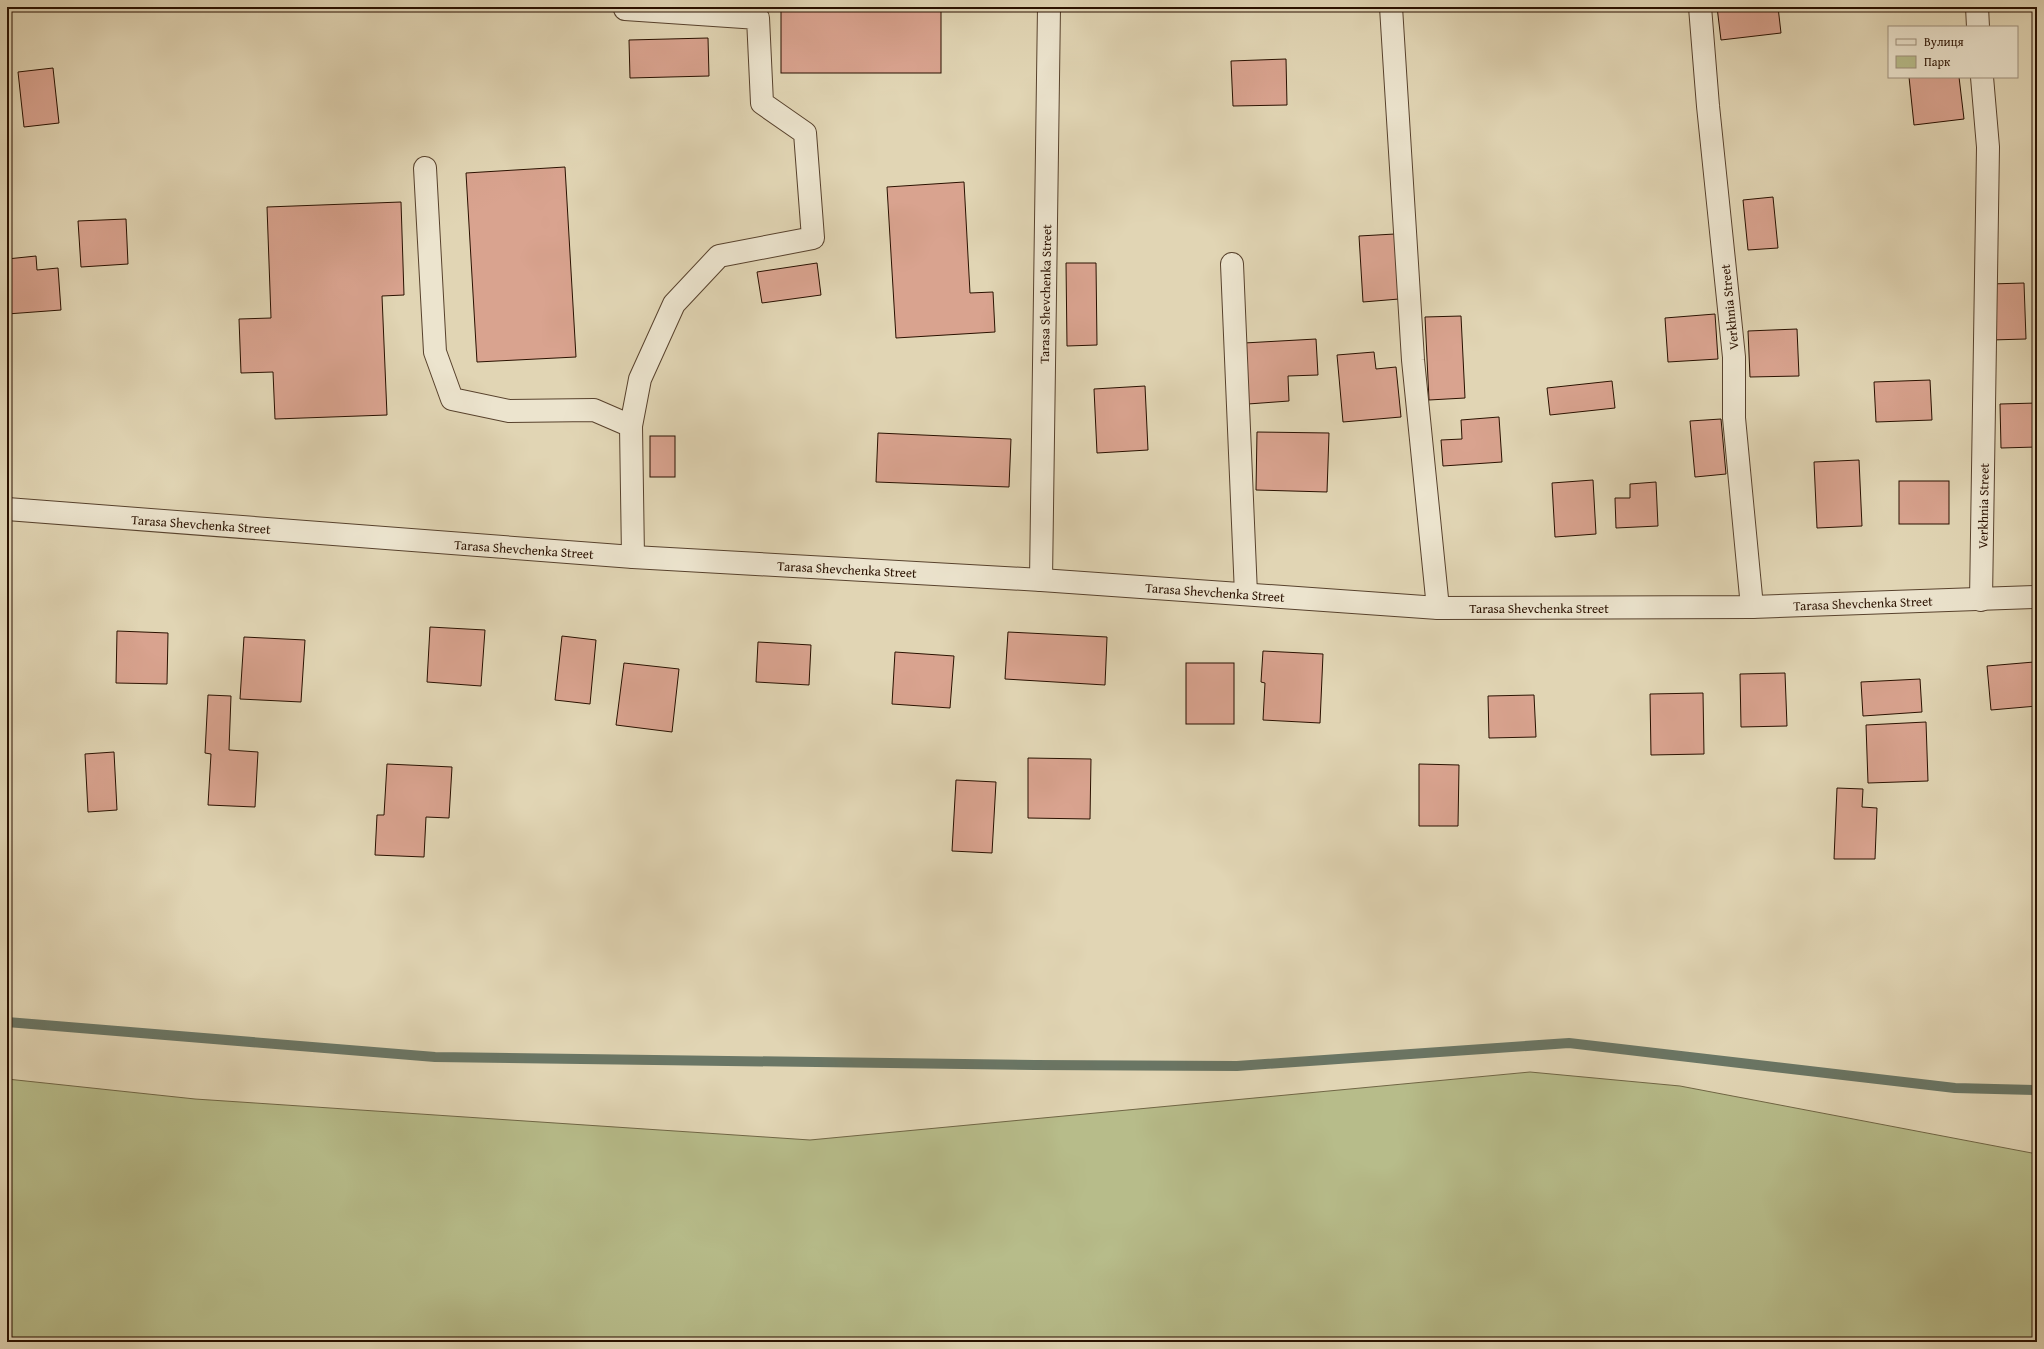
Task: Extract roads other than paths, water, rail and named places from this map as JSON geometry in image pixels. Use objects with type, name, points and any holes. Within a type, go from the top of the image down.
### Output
[{"type":"street","points":[[625,7],[625,9],[758,18],[762,102],[805,133],[813,238],[719,256],[674,304],[640,379],[631,426],[633,557]]},
{"type":"street","name":"Tarasa Shevchenka Street","points":[[1041,580],[1049,7]]},
{"type":"street","points":[[1391,7],[1413,360],[1438,608]]},
{"type":"street","name":"Verkhnia Street","points":[[1700,7],[1708,106],[1734,357],[1734,418],[1752,607]]},
{"type":"street","points":[[1976,7],[1978,26]]},
{"type":"street","name":"Verkhnia Street","points":[[1981,600],[1988,147],[1982,78]]},
{"type":"street","points":[[425,168],[435,352],[452,399],[509,411],[594,410],[631,426]]},
{"type":"street","points":[[1232,264],[1246,594]]},
{"type":"street","name":"Tarasa Shevchenka Street","points":[[7,509],[633,557],[1041,580],[1438,608],[1752,607],[2037,597]]},
{"type":"waterway","points":[[7,1022],[435,1057],[1035,1065],[1237,1066],[1569,1043],[1955,1088],[2037,1090]]}]
